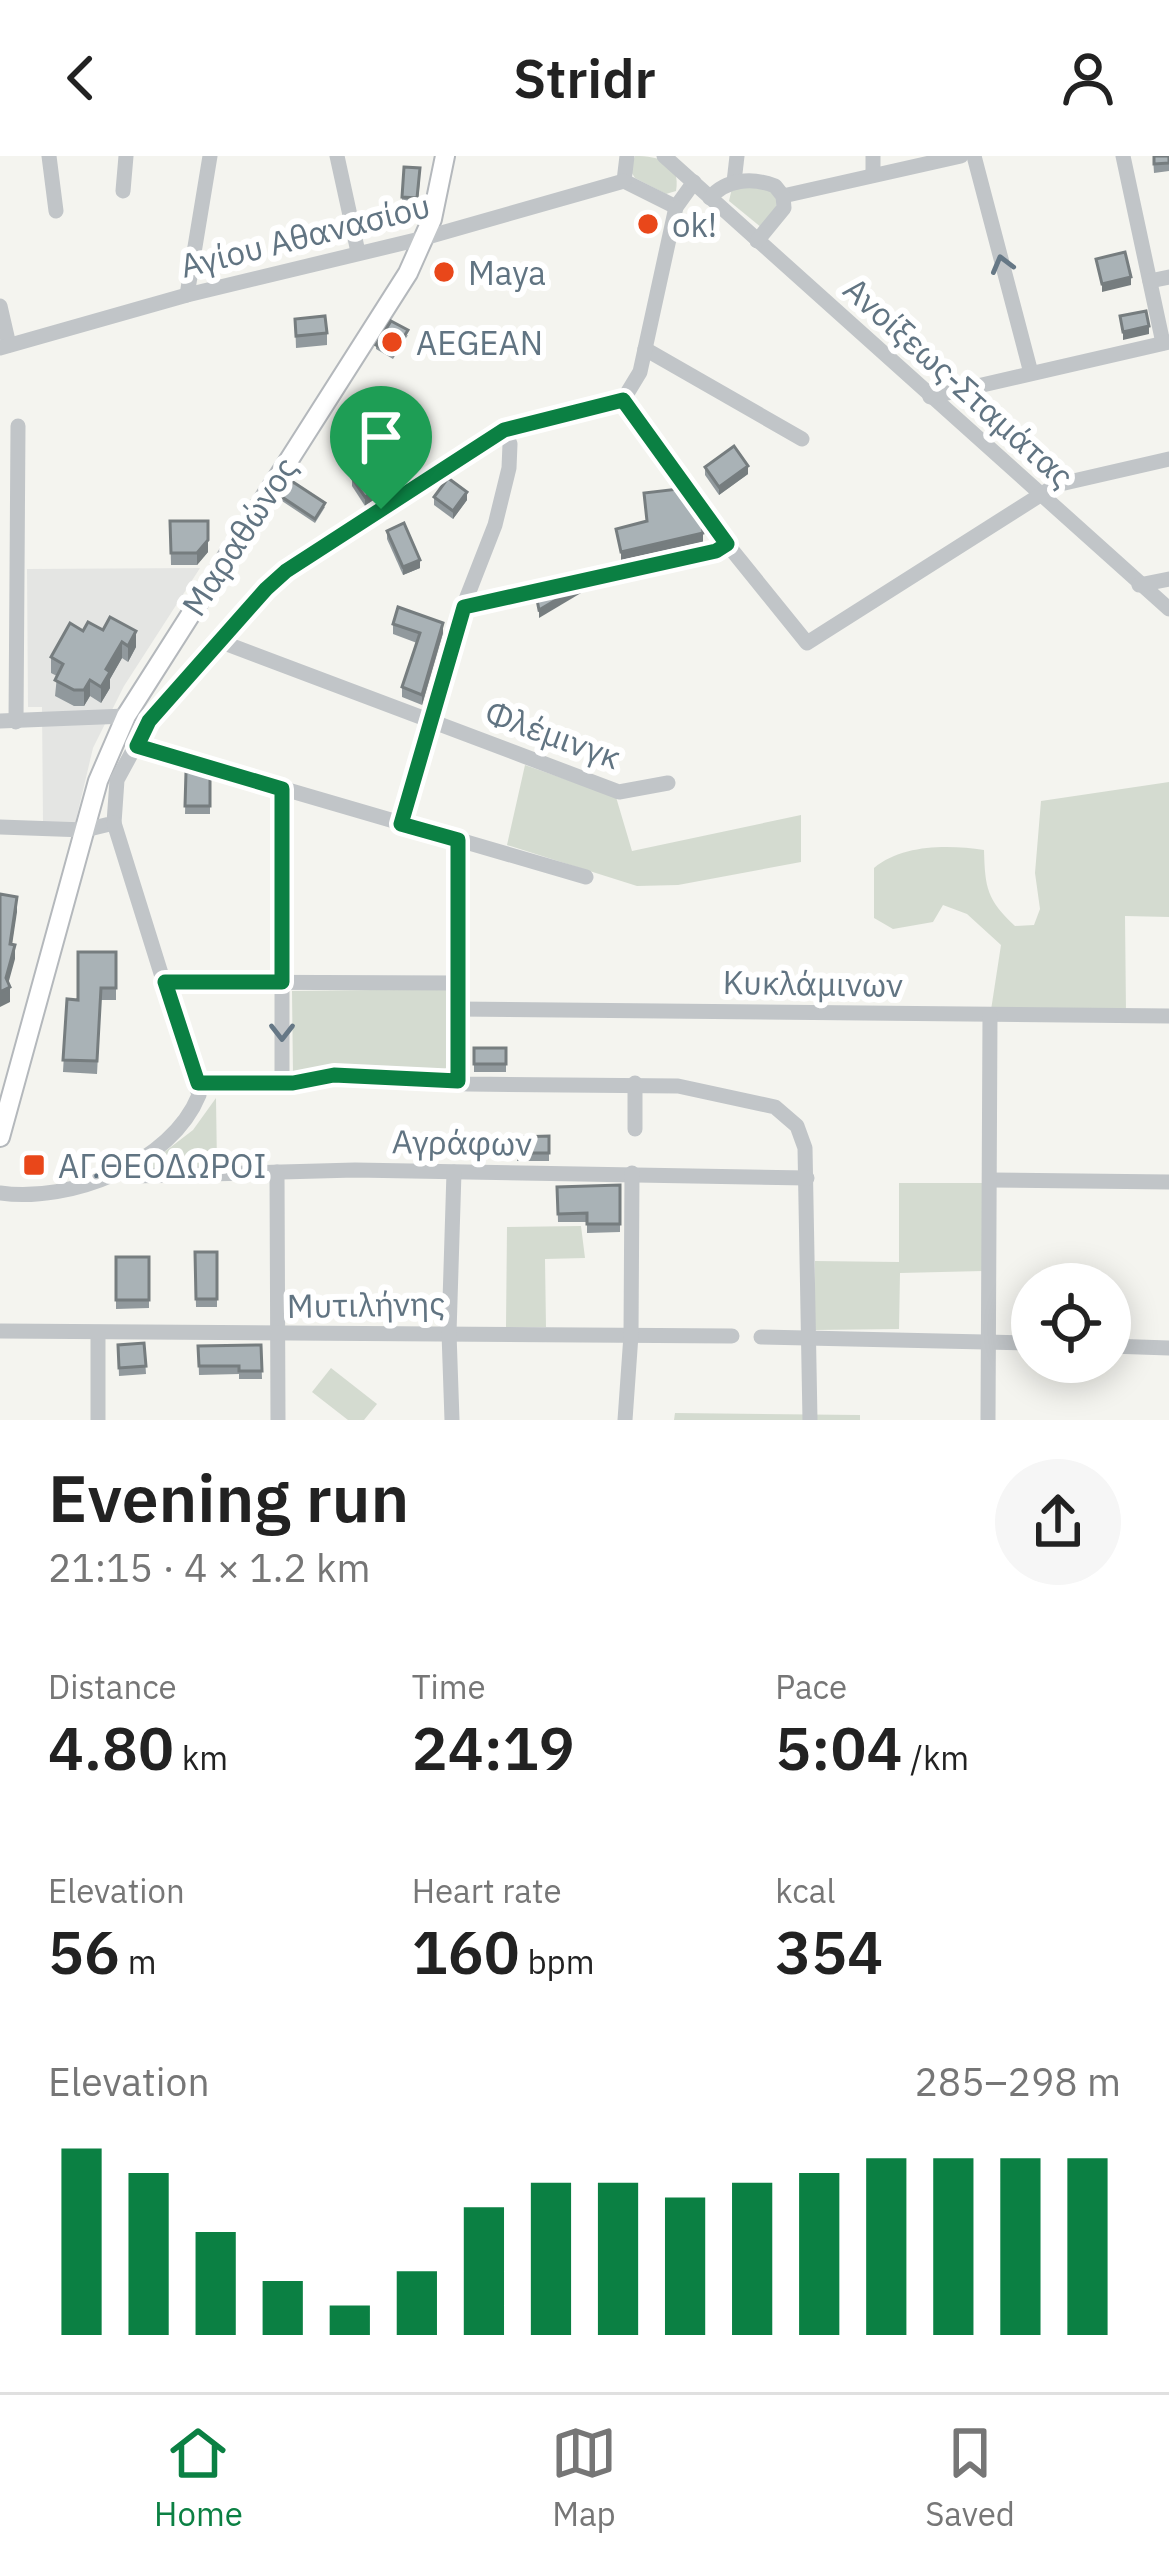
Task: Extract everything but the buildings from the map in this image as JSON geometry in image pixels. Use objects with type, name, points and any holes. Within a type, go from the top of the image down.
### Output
[{"type":"main road","name":"Μαραθώνος","points":[[0,1137],[98,781],[126,716],[396,293],[424,238],[445,156]]},
{"type":"street","points":[[49,156],[56,211]]},
{"type":"street","points":[[123,191],[126,156]]},
{"type":"street","points":[[187,295],[210,156]]},
{"type":"street","points":[[337,156],[358,252]]},
{"type":"street","points":[[627,156],[623,181],[676,207]]},
{"type":"street","name":"Ανοίξεως-Σταμάτας","points":[[664,156],[1169,609]]},
{"type":"street","points":[[734,182],[737,156]]},
{"type":"street","points":[[873,156],[873,175]]},
{"type":"street","points":[[783,196],[961,156]]},
{"type":"street","points":[[974,156],[1031,373]]},
{"type":"street","points":[[930,397],[1166,342],[1123,156]]},
{"type":"street","name":"Αγίου Αθανασίου","points":[[5,346],[187,295],[424,238],[623,181]]},
{"type":"street","points":[[0,1193],[53,1194],[118,1170],[179,1127],[199,1095],[114,823],[117,780],[166,697],[286,571],[504,430],[623,400],[640,372],[676,207],[694,182]]},
{"type":"street","points":[[710,198],[720,186],[734,182],[770,183],[783,196]]},
{"type":"street","points":[[757,241],[781,214],[783,196]]},
{"type":"street","points":[[1150,281],[1169,277]]},
{"type":"street","points":[[0,306],[5,346]]},
{"type":"street","points":[[645,350],[802,439]]},
{"type":"street","points":[[623,400],[727,544],[807,643],[1038,494],[1056,485],[1169,460]]},
{"type":"street","points":[[18,426],[8,722],[126,716]]},
{"type":"street","points":[[401,824],[464,607],[495,525],[509,468],[510,444],[504,430]]},
{"type":"street","points":[[464,607],[716,551],[727,544]]},
{"type":"street","points":[[1139,585],[1169,579]]},
{"type":"street","name":"Φλέμινγκ","points":[[219,641],[619,792],[668,783]]},
{"type":"street","points":[[137,746],[586,877]]},
{"type":"street","points":[[282,789],[282,1083]]},
{"type":"street","points":[[0,827],[85,830],[114,823]]},
{"type":"street","points":[[458,840],[458,1081]]},
{"type":"street","points":[[165,982],[457,982]]},
{"type":"street","name":"Κυκλάμινων","points":[[457,1010],[1169,1016]]},
{"type":"street","points":[[988,1420],[990,1015]]},
{"type":"street","points":[[198,1083],[282,1083],[334,1075],[468,1084],[635,1083],[677,1086],[775,1107],[797,1126],[805,1148],[810,1420]]},
{"type":"street","points":[[635,1083],[635,1129]]},
{"type":"street","name":"Αγράφων","points":[[118,1170],[135,1176],[454,1172],[807,1178]]},
{"type":"street","points":[[277,1172],[278,1420]]},
{"type":"street","points":[[452,1420],[449,1333],[454,1172]]},
{"type":"street","points":[[625,1420],[632,1173]]},
{"type":"street","points":[[991,1180],[1169,1182]]},
{"type":"street","name":"Μυτιλήνης","points":[[0,1331],[732,1336]]},
{"type":"street","points":[[98,1334],[98,1420]]},
{"type":"street","points":[[761,1337],[1011,1342]]},
{"type":"street","points":[[1131,1347],[1169,1348]]},
{"type":"shaded area","points":[[635,156],[652,157],[672,167],[676,191],[666,194],[635,178],[630,170]]},
{"type":"shaded area","points":[[732,188],[770,190],[776,196],[777,214],[762,228],[729,201]]},
{"type":"shaded area","points":[[200,568],[124,686],[93,748],[75,824],[43,822],[42,707],[28,707],[27,569]]},
{"type":"shaded area","points":[[525,765],[616,797],[632,851],[801,815],[801,862],[678,885],[637,886],[507,845]]},
{"type":"shaded area","points":[[1169,782],[1169,917],[1125,916],[1126,1013],[991,1010],[1001,945],[967,914],[943,905],[933,922],[893,929],[874,918],[874,868],[912,850],[956,847],[984,850],[987,884],[998,909],[1015,926],[1034,925],[1040,909],[1035,873],[1041,801]]},
{"type":"shaded area","points":[[450,989],[452,1065],[439,1072],[347,1068],[293,1075],[292,991]]},
{"type":"shaded area","points":[[216,1098],[217,1167],[141,1170],[193,1130]]},
{"type":"shaded area","points":[[899,1183],[984,1183],[983,1271],[900,1273],[899,1329],[815,1330],[815,1261],[899,1262]]},
{"type":"shaded area","points":[[581,1226],[585,1258],[545,1259],[546,1327],[506,1327],[507,1227]]},
{"type":"shaded area","points":[[331,1368],[377,1404],[364,1420],[348,1420],[312,1392]]},
{"type":"shaded area","points":[[675,1413],[860,1415],[860,1420],[674,1420]]},
{"type":"place","name":"ok!","points":[[648,224]]},
{"type":"place","name":"Maya","points":[[444,272]]},
{"type":"place","name":"AEGEAN","points":[[392,342]]},
{"type":"place","name":"ΑΓ.ΘΕΟΔΩΡΟΙ","points":[[34,1165]]},
{"type":"route","points":[[623,400],[727,544],[716,551],[464,607],[401,824],[458,840],[458,1081],[334,1075],[293,1083],[198,1083],[165,982],[282,982],[282,789],[137,746],[166,697],[266,589],[381,509],[504,430],[623,400]]}]
